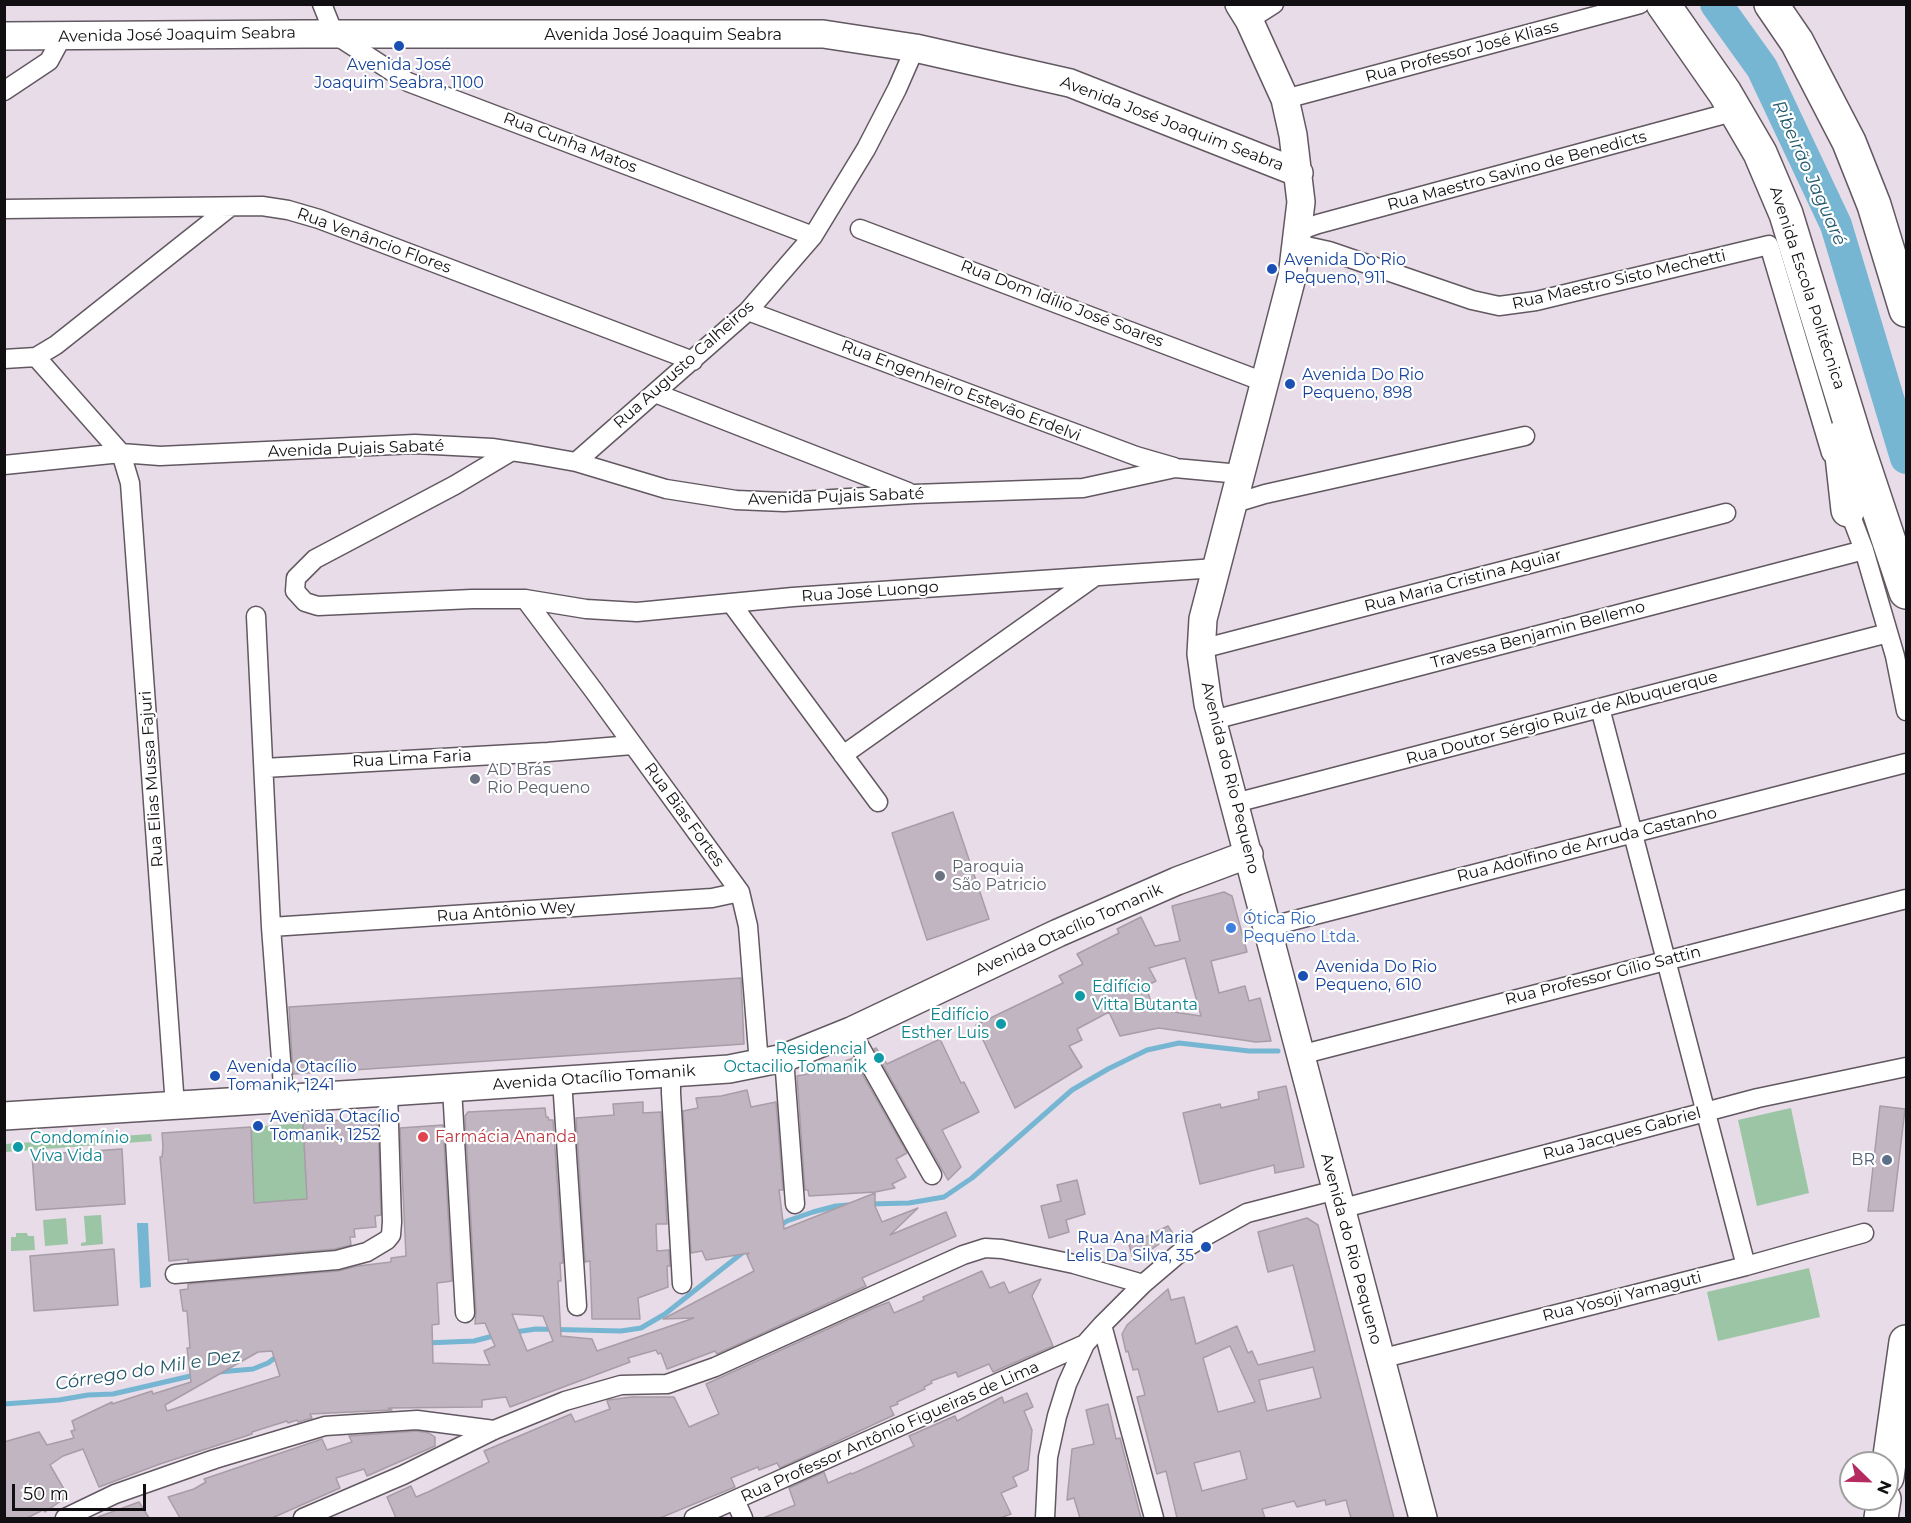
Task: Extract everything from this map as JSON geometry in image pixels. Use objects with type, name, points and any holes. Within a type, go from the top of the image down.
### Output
[{"type":"highway","name":"Avenida Escola Politécnica","points":[[1663,4],[1736,111],[1760,153],[1786,214],[1906,592]]},
{"type":"highway","points":[[1771,4],[1797,42],[1824,90],[1849,142],[1874,206],[1906,310]]},
{"type":"highway","points":[[1833,367],[1848,510]]},
{"type":"highway","points":[[1891,1451],[1906,1342]]},
{"type":"main road","name":"Avenida do Rio Pequeno","points":[[1244,12],[1284,99],[1293,135],[1301,202],[1292,277],[1203,619],[1201,649],[1208,704],[1423,1518]]},
{"type":"main road","name":"Avenida José Joaquim Seabra","points":[[4,36],[823,34],[915,48],[1070,83],[1299,173]]},
{"type":"main road","name":"Avenida Otacílio Tomanik","points":[[4,1116],[452,1088],[729,1068],[771,1061],[850,1031],[1058,933],[1177,881],[1249,854]]},
{"type":"street","points":[[322,4],[334,34]]},
{"type":"street","points":[[1244,12],[1274,4]]},
{"type":"street","name":"Rua Professor José Kliass","points":[[1284,99],[1640,4]]},
{"type":"street","name":"Rua Cunha Matos","points":[[334,34],[408,82],[813,236]]},
{"type":"street","points":[[4,91],[49,61],[62,37]]},
{"type":"street","name":"Rua Augusto Calheiros","points":[[576,462],[748,311],[813,236],[866,149],[915,48]]},
{"type":"street","name":"Rua Maestro Savino de Benedicts","points":[[1298,237],[1318,224],[1736,111]]},
{"type":"street","name":"Rua Venâncio Flores","points":[[4,209],[262,206],[288,210],[319,219],[693,361]]},
{"type":"street","points":[[4,359],[36,357],[56,345],[230,207]]},
{"type":"street","name":"Rua Dom Idílio José Soares","points":[[860,229],[1264,382]]},
{"type":"street","name":"Rua Maestro Sisto Mechetti","points":[[1298,237],[1329,251],[1472,300],[1498,306],[1536,301],[1769,245]]},
{"type":"street","name":"Avenida Escola Politécnica","points":[[1769,245],[1848,510],[1864,550],[1888,633],[1906,711]]},
{"type":"street","name":"Rua Engenheiro Estevão Erdelvi","points":[[748,311],[1136,456],[1175,468]]},
{"type":"street","points":[[36,357],[121,453]]},
{"type":"street","points":[[655,393],[914,494]]},
{"type":"street","points":[[1232,504],[1525,436]]},
{"type":"street","name":"Avenida Pujais Sabaté","points":[[4,465],[121,453],[160,456],[415,444],[512,451],[576,462],[666,489],[736,500],[784,502],[914,494],[1083,488],[1175,468],[1240,474]]},
{"type":"street","name":"Rua José Luongo","points":[[512,451],[455,485],[315,559],[296,578],[295,591],[305,602],[318,606],[525,599],[586,609],[637,612],[731,603],[1216,568]]},
{"type":"street","name":"Rua Elias Mussa Fajuri","points":[[121,453],[130,483],[134,516],[175,1106]]},
{"type":"street","name":"Rua Maria Cristina Aguiar","points":[[1201,649],[1726,513]]},
{"type":"street","name":"Travessa Benjamin Bellemo","points":[[1213,720],[1864,550]]},
{"type":"street","points":[[843,755],[1094,577]]},
{"type":"street","name":"Rua Bias Fortes","points":[[525,599],[740,892],[748,926],[795,1204]]},
{"type":"street","points":[[731,603],[878,802]]},
{"type":"street","points":[[256,616],[271,927],[284,1099]]},
{"type":"street","name":"Rua Doutor Sérgio Ruiz de Albuquerque","points":[[1235,803],[1888,633]]},
{"type":"street","points":[[1600,708],[1746,1266]]},
{"type":"street","name":"Rua Lima Faria","points":[[264,768],[536,753],[632,745]]},
{"type":"street","name":"Rua Adolfino de Arruda Castanho","points":[[1268,927],[1906,763]]},
{"type":"street","name":"Rua Antônio Wey","points":[[271,927],[712,898],[740,892]]},
{"type":"street","name":"Rua Professor Gílio Sattin","points":[[1300,1055],[1906,899]]},
{"type":"street","points":[[850,1031],[932,1175]]},
{"type":"street","name":"Rua Jacques Gabriel","points":[[1085,1344],[1143,1284],[1189,1246],[1247,1213],[1338,1199],[1758,1098],[1906,1067]]},
{"type":"street","points":[[671,1072],[670,1093],[682,1284]]},
{"type":"street","points":[[562,1080],[577,1306]]},
{"type":"street","points":[[452,1088],[465,1313]]},
{"type":"street","points":[[175,1274],[337,1260],[367,1252],[387,1240],[392,1235],[388,1092]]},
{"type":"street","name":"Rua Yosoji Yamaguti","points":[[1380,1359],[1746,1266],[1864,1233]]},
{"type":"street","points":[[303,1518],[403,1475],[494,1430],[565,1401],[621,1385],[667,1384],[714,1367],[963,1255],[985,1248],[1074,1264],[1143,1284]]},
{"type":"street","points":[[1102,1325],[1154,1518]]},
{"type":"street","points":[[1045,1518],[1048,1457],[1067,1384],[1085,1344]]},
{"type":"street","name":"Rua Professor Antônio Figueiras de Lima","points":[[694,1518],[1085,1344]]},
{"type":"street","points":[[65,1518],[116,1494],[215,1459],[325,1426],[417,1420],[494,1430]]},
{"type":"street","points":[[735,1500],[743,1518]]},
{"type":"green space","points":[[1791,1108],[1809,1193],[1757,1206],[1738,1120]]},
{"type":"green space","points":[[303,1123],[307,1199],[254,1203],[251,1127]]},
{"type":"green space","points":[[151,1134],[152,1141],[5,1152],[5,1144]]},
{"type":"green space","points":[[101,1215],[103,1244],[81,1246],[81,1243],[86,1242],[84,1216]]},
{"type":"green space","points":[[66,1218],[68,1244],[45,1246],[43,1220]]},
{"type":"green space","points":[[16,1233],[27,1233],[28,1236],[34,1236],[35,1250],[11,1251],[11,1237],[16,1237]]},
{"type":"green space","points":[[1809,1268],[1820,1317],[1718,1341],[1707,1292]]},
{"type":"water","points":[[137,1223],[148,1223],[151,1287],[140,1288]]},
{"type":"building","name":"Paroquia São Patricio","points":[[953,812],[989,919],[927,940],[892,833]]},
{"type":"building","points":[[1224,892],[1232,896],[1247,952],[1211,961],[1219,993],[1245,986],[1249,1001],[1260,998],[1271,1041],[1256,1042],[1159,1028],[1120,1036],[1109,1012],[1077,1029],[1082,1040],[1069,1046],[1082,1067],[1015,1108],[976,1025],[1063,983],[1059,976],[1083,964],[1077,954],[1119,933],[1117,929],[1141,917],[1155,946],[1180,941],[1172,906]],"holes":[[[1185,958],[1201,1016],[1153,1009],[1146,986],[1156,981],[1149,968]]]},
{"type":"building","points":[[741,978],[744,1044],[293,1074],[289,1007]]},
{"type":"building","points":[[940,1039],[961,1083],[964,1082],[979,1112],[942,1130],[961,1167],[948,1180],[874,1049],[876,1048],[887,1064]]},
{"type":"building","points":[[853,1058],[907,1153],[896,1159],[906,1177],[892,1184],[895,1188],[875,1192],[809,1196],[808,1190],[805,1190],[797,1076],[818,1072]]},
{"type":"building","points":[[1286,1086],[1304,1167],[1275,1173],[1274,1165],[1200,1184],[1183,1113],[1220,1104],[1221,1108],[1259,1099],[1258,1092]]},
{"type":"building","points":[[747,1090],[751,1107],[776,1102],[783,1190],[779,1190],[784,1229],[875,1193],[875,1206],[882,1222],[918,1208],[890,1235],[946,1212],[956,1236],[862,1278],[866,1286],[717,1354],[715,1351],[667,1369],[661,1353],[658,1354],[656,1350],[628,1358],[630,1362],[510,1407],[506,1397],[482,1400],[482,1407],[388,1408],[392,1410],[310,1414],[312,1418],[298,1422],[297,1420],[288,1423],[287,1421],[252,1432],[252,1434],[99,1487],[83,1449],[63,1456],[50,1465],[68,1496],[45,1512],[43,1510],[27,1518],[4,1518],[4,1442],[39,1432],[47,1445],[74,1438],[71,1431],[75,1430],[72,1421],[112,1402],[112,1404],[152,1391],[153,1394],[191,1382],[187,1348],[190,1348],[187,1311],[183,1311],[180,1290],[188,1289],[188,1284],[338,1271],[391,1262],[391,1258],[406,1256],[400,1128],[443,1125],[452,1281],[437,1283],[439,1324],[432,1325],[433,1363],[490,1365],[484,1351],[495,1346],[485,1323],[475,1324],[465,1116],[468,1112],[545,1108],[546,1117],[553,1120],[563,1263],[560,1263],[561,1281],[558,1281],[561,1336],[592,1339],[597,1351],[694,1318],[663,1319],[754,1271],[747,1255],[749,1253],[706,1260],[702,1251],[691,1253],[683,1111],[698,1108],[696,1098],[721,1096]],"holes":[[[512,1314],[543,1316],[553,1341],[527,1351]],[[272,1351],[280,1376],[167,1411],[165,1405],[258,1352]]]},
{"type":"building","points":[[643,1102],[643,1113],[661,1112],[667,1224],[656,1224],[657,1251],[669,1250],[668,1287],[638,1298],[640,1319],[592,1319],[590,1261],[585,1262],[576,1118],[614,1115],[613,1104]]},
{"type":"building","name":"BR","points":[[1880,1106],[1905,1109],[1893,1211],[1868,1211]]},
{"type":"building","points":[[378,1117],[381,1215],[375,1216],[376,1227],[354,1229],[355,1237],[350,1237],[351,1245],[335,1249],[188,1262],[188,1259],[169,1261],[160,1157],[162,1157],[163,1147],[162,1133],[251,1127],[254,1203],[307,1199],[303,1123]]},
{"type":"building","points":[[122,1149],[125,1204],[36,1210],[32,1155]]},
{"type":"building","points":[[1077,1180],[1085,1214],[1066,1220],[1069,1232],[1049,1238],[1041,1206],[1061,1201],[1057,1185]]},
{"type":"building","points":[[1307,1218],[1318,1225],[1394,1518],[1351,1518],[1346,1500],[1326,1505],[1325,1500],[1297,1507],[1294,1501],[1262,1509],[1265,1518],[1177,1518],[1166,1471],[1157,1474],[1137,1397],[1145,1395],[1138,1369],[1133,1370],[1122,1334],[1127,1325],[1168,1289],[1171,1300],[1184,1297],[1196,1344],[1237,1326],[1248,1353],[1252,1351],[1258,1365],[1315,1351],[1293,1265],[1268,1272],[1258,1232]],"holes":[[[1230,1346],[1255,1402],[1218,1412],[1203,1358]],[[1313,1367],[1321,1398],[1267,1411],[1259,1380]],[[1240,1451],[1247,1479],[1202,1491],[1194,1463]]]},
{"type":"building","points":[[1168,1226],[1173,1234],[1134,1262],[1129,1245]]},
{"type":"building","points":[[114,1249],[118,1305],[34,1311],[30,1256]]},
{"type":"building","points":[[982,1271],[990,1288],[1004,1282],[1009,1293],[1041,1279],[1032,1296],[1053,1346],[993,1372],[989,1364],[958,1377],[956,1372],[931,1381],[932,1383],[924,1387],[925,1389],[890,1407],[894,1415],[780,1468],[777,1463],[759,1470],[758,1467],[731,1478],[735,1487],[660,1518],[396,1518],[387,1497],[411,1486],[416,1497],[428,1492],[489,1462],[484,1451],[571,1414],[575,1422],[610,1409],[608,1400],[632,1397],[674,1397],[689,1427],[719,1414],[706,1384],[876,1307],[889,1302],[894,1313],[924,1300],[923,1297]]},
{"type":"building","points":[[1027,1393],[1033,1407],[1024,1411],[1032,1430],[1028,1470],[1013,1477],[1017,1486],[1001,1493],[1011,1514],[1000,1518],[763,1518],[795,1505],[789,1488],[824,1472],[828,1483],[852,1474],[914,1446],[909,1436],[955,1416],[957,1421],[1002,1397],[1004,1403]]},
{"type":"building","points":[[1108,1404],[1116,1439],[1120,1438],[1141,1518],[1080,1518],[1074,1498],[1067,1500],[1072,1449],[1094,1444],[1086,1410]]},
{"type":"building","points":[[417,1431],[429,1433],[435,1437],[435,1446],[367,1476],[364,1469],[336,1478],[340,1488],[272,1518],[180,1518],[168,1497],[194,1489],[206,1482],[204,1479],[322,1439],[327,1450],[352,1442],[349,1436]]},
{"type":"building","points":[[139,1502],[149,1518],[98,1518],[98,1517]]},
{"type":"waterway","name":"Ribeirão Jaguaré","points":[[1716,4],[1762,68],[1836,225],[1906,458]]},
{"type":"waterway","name":"Córrego do Mil e Dez","points":[[869,1204],[909,1203],[944,1197],[972,1178],[1072,1090],[1147,1050],[1179,1043],[1249,1051],[1278,1051]]},
{"type":"waterway","name":"Córrego do Mil e Dez","points":[[778,1227],[787,1221],[813,1212],[848,1205]]},
{"type":"waterway","name":"Córrego do Mil e Dez","points":[[515,1332],[536,1329],[621,1331],[641,1328],[665,1314],[746,1250]]},
{"type":"waterway","name":"Córrego do Mil e Dez","points":[[426,1343],[474,1341],[497,1335]]},
{"type":"waterway","name":"Córrego do Mil e Dez","points":[[219,1372],[253,1369],[268,1363],[280,1354]]},
{"type":"waterway","name":"Córrego do Mil e Dez","points":[[4,1404],[113,1394],[195,1375]]},
{"type":"place","name":"Avenida José Joaquim Seabra, 1100","points":[[399,46]]},
{"type":"place","name":"Avenida Do Rio Pequeno, 911","points":[[1272,269]]},
{"type":"place","name":"Avenida Do Rio Pequeno, 898","points":[[1290,384]]},
{"type":"place","name":"AD Brás Rio Pequeno","points":[[475,779]]},
{"type":"place","name":"Paroquia São Patricio","points":[[940,876]]},
{"type":"place","name":"Ótica Rio Pequeno Ltda.","points":[[1231,928]]},
{"type":"place","name":"Avenida Do Rio Pequeno, 610","points":[[1303,976]]},
{"type":"place","name":"Edifício Vitta Butanta","points":[[1080,996]]},
{"type":"place","name":"Edifício Esther Luis","points":[[1001,1024]]},
{"type":"place","name":"Residencial Octacilio Tomanik","points":[[879,1058]]},
{"type":"place","name":"Avenida Otacílio Tomanik, 1241","points":[[215,1076]]},
{"type":"place","name":"Avenida Otacílio Tomanik, 1252","points":[[258,1126]]},
{"type":"place","name":"Farmácia Ananda","points":[[423,1137]]},
{"type":"place","name":"Condomínio Viva Vida","points":[[18,1147]]},
{"type":"place","name":"BR","points":[[1887,1160]]},
{"type":"place","name":"Rua Ana Maria Lelis Da Silva, 35","points":[[1206,1247]]}]
